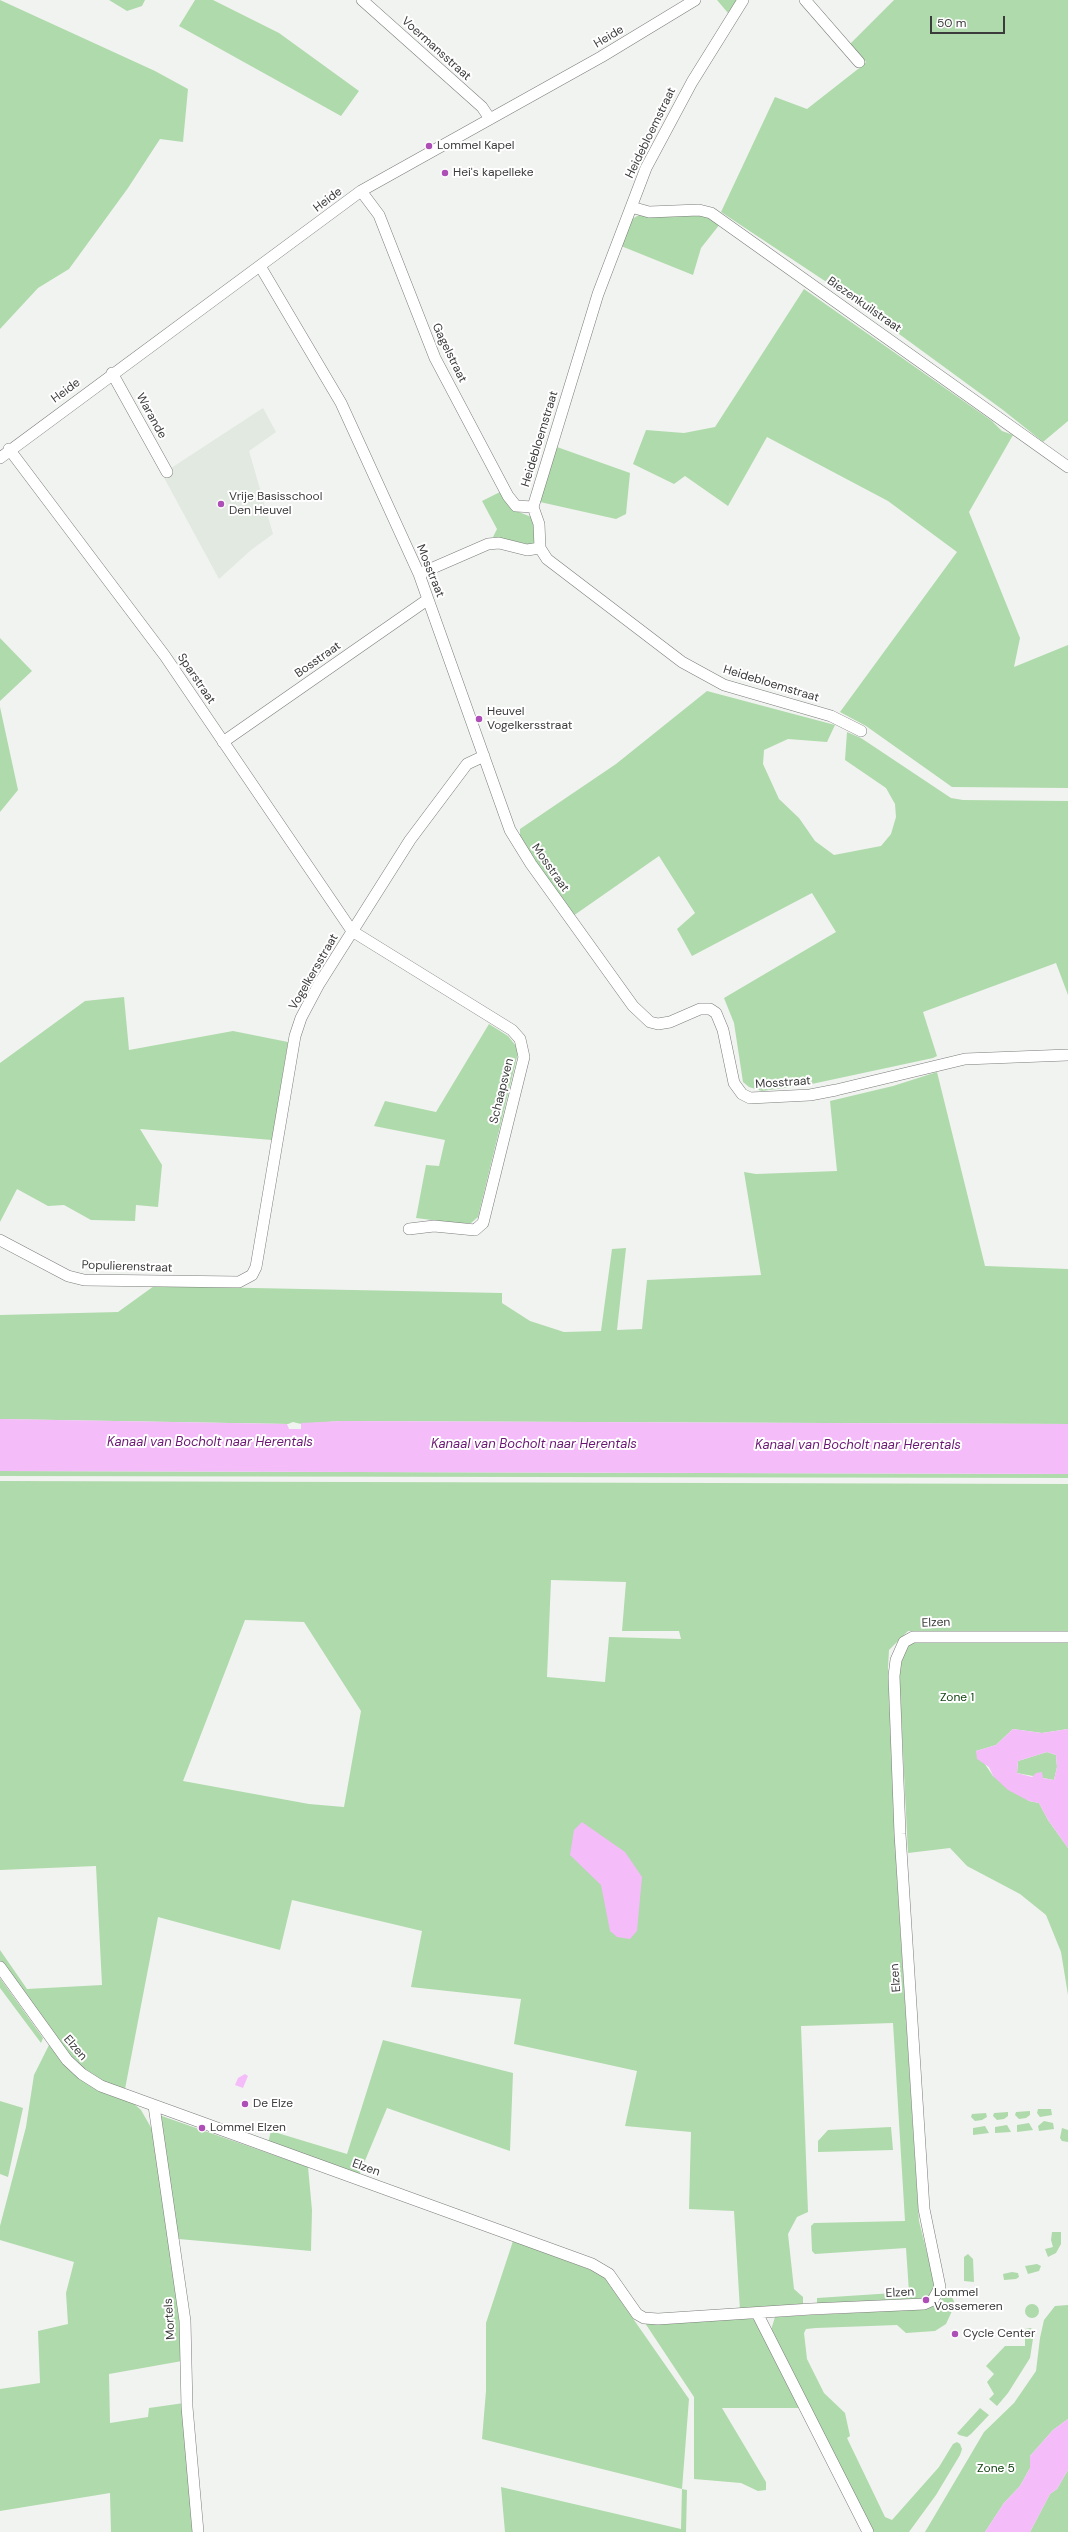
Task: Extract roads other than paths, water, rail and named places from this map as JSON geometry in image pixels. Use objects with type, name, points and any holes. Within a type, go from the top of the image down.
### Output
[{"type":"street","name":"Voermansstraat","points":[[362,0],[482,107],[490,120]]},
{"type":"street","name":"Heide","points":[[0,458],[9,449],[361,191],[602,57],[695,0]]},
{"type":"street","name":"Heidebloemstraat","points":[[533,507],[598,294],[631,207],[660,139],[692,82],[743,0]]},
{"type":"street","points":[[805,0],[859,62]]},
{"type":"street","name":"Gagelstraat","points":[[361,191],[379,215],[435,358],[508,496],[516,506],[533,507]]},
{"type":"street","name":"Biezenkuilstraat","points":[[631,207],[649,212],[699,210],[711,213],[1068,466]]},
{"type":"street","name":"Mosstraat","points":[[260,266],[341,404],[419,574],[510,830],[519,848],[633,1006],[650,1022],[658,1024],[670,1022],[700,1009],[710,1009],[716,1013],[723,1030],[731,1075],[736,1088],[742,1094],[750,1098],[810,1095],[965,1059],[1068,1055]]},
{"type":"street","name":"Warande","points":[[112,373],[167,472]]},
{"type":"street","name":"Sparstraat","points":[[9,449],[165,656],[352,931]]},
{"type":"street","points":[[419,574],[488,544],[499,543],[527,550],[540,548],[539,524],[533,507]]},
{"type":"street","name":"Heidebloemstraat","points":[[540,548],[547,559],[697,672],[749,694],[831,716],[861,731]]},
{"type":"street","name":"Bosstraat","points":[[223,742],[427,600]]},
{"type":"street","name":"Vogelkersstraat","points":[[239,1282],[247,1280],[256,1267],[295,1036],[309,1002],[410,840],[467,764],[484,756]]},
{"type":"street","name":"Schaapsven","points":[[352,931],[512,1030],[520,1038],[523,1050],[524,1057],[483,1223],[476,1230],[434,1226],[409,1229]]},
{"type":"street","name":"Populierenstraat","points":[[0,1240],[68,1276],[84,1280],[239,1282]]},
{"type":"street","name":"Elzen","points":[[0,1967],[73,2067],[101,2086],[592,2264],[609,2274],[637,2314],[644,2318],[658,2320],[757,2312],[924,2304],[933,2300],[940,2287],[939,2274],[928,2236],[924,2209],[904,1903],[894,1676],[896,1660],[904,1642],[913,1637],[1068,1637]]},
{"type":"street","name":"Mortels","points":[[154,2106],[184,2314],[187,2407],[198,2532]]},
{"type":"street","points":[[757,2312],[868,2532]]},
{"type":"water","name":"Kanaal van Bocholt naar Herentals","points":[[0,1419],[287,1424],[289,1429],[301,1429],[301,1423],[341,1421],[1068,1424],[1068,1474],[0,1471]]},
{"type":"water","points":[[1013,1729],[1042,1733],[1068,1729],[1068,1848],[1048,1820],[1039,1803],[1029,1801],[1008,1790],[993,1776],[989,1767],[977,1759],[976,1751],[996,1745]],"holes":[[[1047,1752],[1056,1755],[1057,1767],[1054,1780],[1043,1778],[1042,1772],[1036,1773],[1032,1777],[1017,1773],[1018,1761]]]},
{"type":"water","points":[[582,1822],[625,1852],[642,1877],[637,1931],[630,1939],[617,1937],[610,1931],[601,1885],[570,1855],[574,1830]]},
{"type":"water","points":[[245,2074],[248,2076],[243,2088],[235,2085],[238,2078]]},
{"type":"water","points":[[1068,2419],[1068,2470],[1057,2489],[1050,2494],[1030,2532],[985,2532],[1004,2503],[1020,2486],[1030,2468],[1030,2456],[1053,2430]]},
{"type":"place","name":"Lommel Kapel","points":[[429,146]]},
{"type":"place","name":"Hei's kapelleke","points":[[445,173]]},
{"type":"place","name":"Vrije Basisschool Den Heuvel","points":[[221,504]]},
{"type":"place","name":"Heuvel Vogelkersstraat","points":[[479,719]]},
{"type":"place","name":"De Elze","points":[[245,2104]]},
{"type":"place","name":"Lommel Elzen","points":[[202,2128]]},
{"type":"place","name":"Lommel Vossemeren","points":[[926,2300]]},
{"type":"place","name":"Cycle Center","points":[[955,2334]]},
{"type":"park label","name":"Zone 1","points":[[957,1698]]},
{"type":"park label","name":"Zone 5","points":[[996,2469]]}]
